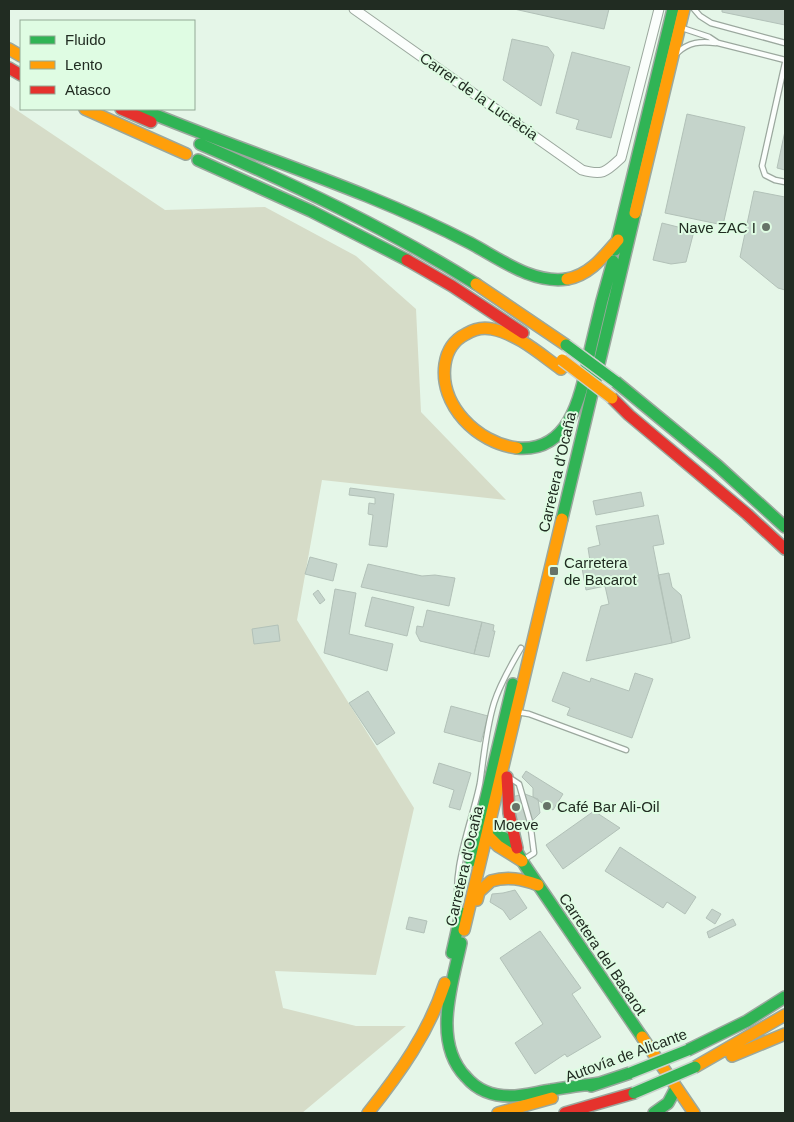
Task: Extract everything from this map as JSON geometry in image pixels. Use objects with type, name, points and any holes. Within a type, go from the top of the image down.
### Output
[{"type":"main road","name":"Carretera d'Ocaña","points":[[461,943],[670,68],[674,9]]},
{"type":"main road","name":"Carretera d'Ocaña","points":[[462,907],[479,824],[521,648],[580,414],[618,240],[672,29],[684,9]]},
{"type":"main road","points":[[9,43],[20,49]]},
{"type":"main road","points":[[9,49],[20,55]]},
{"type":"main road","points":[[9,68],[20,74]]},
{"type":"main road","points":[[87,110],[186,154]]},
{"type":"main road","points":[[123,110],[291,184],[399,238],[486,290],[616,382],[718,466],[785,527]]},
{"type":"main road","points":[[143,110],[210,138],[307,172],[393,206],[538,277],[564,280],[579,276],[593,268],[618,240]]},
{"type":"main road","points":[[198,160],[310,210],[386,248],[471,299],[629,415],[747,514],[785,549]]},
{"type":"main road","points":[[562,365],[506,333],[485,328],[475,329],[464,334],[454,343],[448,353],[444,366],[444,380],[447,395],[457,413],[485,437],[514,448],[526,449],[539,446],[551,440],[561,432],[575,410],[613,261]]},
{"type":"main road","points":[[643,404],[690,433],[785,516]]},
{"type":"main road","points":[[487,835],[484,826],[514,699],[517,665]]},
{"type":"main road","name":"Carretera del Bacarot","points":[[516,712],[507,776],[507,804],[517,848],[522,861],[694,1113]]},
{"type":"main road","points":[[368,1113],[403,1068],[433,1019],[448,974],[462,907],[481,840],[487,835],[498,834],[513,843],[517,848]]},
{"type":"main road","name":"Carretera del Bacarot","points":[[487,835],[498,846],[522,861]]},
{"type":"main road","points":[[522,861],[502,872],[479,892],[470,931],[461,943],[450,1002],[447,1030],[448,1050],[453,1064],[464,1078],[480,1090],[493,1095],[516,1096],[600,1083]]},
{"type":"main road","name":"Carretera del Bacarot","points":[[491,880],[512,877],[538,885]]},
{"type":"main road","points":[[714,1036],[785,984]]},
{"type":"main road","name":"Autovía de Alicante","points":[[498,1113],[600,1083],[688,1050],[747,1021],[785,997]]},
{"type":"main road","points":[[564,1113],[634,1093],[694,1067],[785,1015]]},
{"type":"main road","points":[[694,1067],[725,1059],[785,1034]]},
{"type":"main road","points":[[654,1113],[668,1103],[676,1088]]},
{"type":"street","name":"Carrer de la Lucrècia","points":[[354,9],[582,170],[596,174],[607,171],[621,158],[648,52]]},
{"type":"street","points":[[648,52],[672,29],[661,20],[658,10]]},
{"type":"street","points":[[648,52],[658,10]]},
{"type":"lane","points":[[694,9],[700,16],[711,23],[785,43]]},
{"type":"lane","points":[[672,29],[708,37],[718,43]]},
{"type":"lane","points":[[670,68],[678,52],[687,45],[700,41],[718,43],[785,62],[762,166],[765,174],[775,180],[785,182]]},
{"type":"lane","points":[[462,907],[457,900],[458,874],[480,782],[483,753],[494,703],[508,669],[521,648]]},
{"type":"lane","points":[[516,712],[529,714],[626,750]]},
{"type":"lane","points":[[507,776],[519,784],[533,836],[534,853],[522,861]]},
{"type":"green space","points":[[9,105],[165,210],[265,207],[356,256],[416,309],[421,412],[506,500],[322,480],[297,620],[414,808],[376,975],[275,971],[283,1008],[356,1026],[406,1026],[302,1113],[9,1113]]},
{"type":"building","points":[[514,9],[609,9],[604,29]]},
{"type":"building","points":[[722,9],[785,9],[785,25],[722,12]]},
{"type":"building","points":[[512,39],[548,47],[554,55],[541,106],[503,80]]},
{"type":"building","points":[[572,52],[630,67],[611,138],[576,129],[579,120],[556,113]]},
{"type":"building","points":[[687,114],[745,127],[723,225],[665,213]]},
{"type":"building","points":[[785,131],[785,170],[777,168]]},
{"type":"building","name":"Nave ZAC I","points":[[754,191],[785,197],[785,290],[778,288],[740,257]]},
{"type":"building","points":[[662,223],[694,231],[686,262],[671,264],[653,260]]},
{"type":"building","points":[[350,488],[394,494],[387,547],[369,545],[373,515],[368,514],[369,503],[375,504],[375,498],[349,495]]},
{"type":"building","points":[[641,492],[644,506],[596,515],[593,501]]},
{"type":"building","points":[[658,515],[664,544],[653,546],[672,643],[586,661],[601,606],[609,604],[605,586],[586,590],[582,568],[591,567],[588,548],[600,545],[596,526]]},
{"type":"building","points":[[310,557],[337,564],[333,581],[305,574]]},
{"type":"building","points":[[368,564],[422,576],[435,575],[455,578],[449,606],[361,587]]},
{"type":"building","points":[[669,573],[672,587],[681,595],[690,638],[672,643],[658,575]]},
{"type":"building","points":[[335,589],[356,593],[349,634],[393,644],[387,671],[324,653]]},
{"type":"building","points":[[318,590],[325,600],[320,604],[313,594]]},
{"type":"building","points":[[372,597],[414,607],[407,636],[365,626]]},
{"type":"building","points":[[427,610],[482,622],[474,654],[420,641],[416,633],[417,626],[423,627]]},
{"type":"building","points":[[482,622],[494,625],[493,631],[495,631],[489,657],[474,654]]},
{"type":"building","points":[[278,625],[280,641],[254,644],[252,629]]},
{"type":"building","points":[[563,672],[590,682],[591,678],[629,691],[635,673],[653,679],[632,738],[567,715],[570,708],[552,701]]},
{"type":"building","points":[[368,691],[395,733],[377,745],[349,703]]},
{"type":"building","points":[[451,706],[488,716],[481,742],[444,732]]},
{"type":"building","points":[[439,763],[471,773],[460,810],[449,807],[454,790],[433,783]]},
{"type":"building","points":[[526,771],[563,794],[553,810],[533,797],[533,788],[522,777]]},
{"type":"building","points":[[525,794],[538,799],[540,813],[530,823],[516,825],[511,797]]},
{"type":"building","points":[[594,811],[620,828],[563,869],[546,845]]},
{"type":"building","points":[[620,847],[696,897],[685,914],[667,902],[663,908],[605,871]]},
{"type":"building","points":[[515,890],[527,908],[510,920],[503,910],[490,902],[492,894]]},
{"type":"building","points":[[712,909],[721,914],[715,924],[706,918]]},
{"type":"building","points":[[409,917],[427,921],[424,933],[406,929]]},
{"type":"building","points":[[733,919],[736,925],[709,938],[707,932]]},
{"type":"building","points":[[540,931],[581,988],[572,994],[601,1037],[567,1057],[565,1054],[535,1074],[515,1043],[543,1024],[500,958]]},
{"type":"traffic: fast","points":[[615,250],[673,9]]},
{"type":"traffic: fast","points":[[143,110],[389,205],[430,223],[529,274],[554,280],[567,279]]},
{"type":"traffic: fast","points":[[200,144],[271,175],[375,226],[476,284]]},
{"type":"traffic: fast","points":[[198,160],[311,211],[407,260]]},
{"type":"traffic: fast","points":[[562,519],[635,213]]},
{"type":"traffic: fast","points":[[517,448],[537,447],[552,439],[564,428],[573,413],[613,261]]},
{"type":"traffic: fast","points":[[566,345],[616,382]]},
{"type":"traffic: fast","points":[[616,382],[718,466],[785,527]]},
{"type":"traffic: fast","points":[[471,861],[513,684]]},
{"type":"traffic: fast","points":[[487,835],[502,837],[512,844],[642,1037]]},
{"type":"traffic: fast","points":[[452,953],[461,913]]},
{"type":"traffic: fast","points":[[461,943],[447,1013],[447,1030],[450,1047],[456,1063],[470,1082],[486,1091],[510,1096],[600,1083]]},
{"type":"traffic: fast","points":[[688,1050],[747,1021],[785,997]]},
{"type":"traffic: fast","points":[[630,1073],[688,1050]]},
{"type":"traffic: fast","points":[[634,1093],[695,1067]]},
{"type":"traffic: fast","points":[[591,1086],[630,1073]]},
{"type":"traffic: fast","points":[[654,1113],[668,1103],[676,1088]]},
{"type":"traffic: slow","points":[[635,213],[684,9]]},
{"type":"traffic: slow","points":[[9,49],[20,55]]},
{"type":"traffic: slow","points":[[87,110],[186,154]]},
{"type":"traffic: slow","points":[[567,279],[590,269],[618,240]]},
{"type":"traffic: slow","points":[[476,284],[566,345]]},
{"type":"traffic: slow","points":[[517,448],[502,445],[488,439],[475,430],[455,407],[448,394],[445,379],[445,364],[449,350],[458,339],[469,332],[489,328],[520,340],[561,369]]},
{"type":"traffic: slow","points":[[562,360],[612,398]]},
{"type":"traffic: slow","points":[[464,930],[562,519]]},
{"type":"traffic: slow","points":[[487,835],[498,846],[522,861]]},
{"type":"traffic: slow","points":[[491,881],[515,879],[538,885]]},
{"type":"traffic: slow","points":[[477,900],[479,892],[491,881]]},
{"type":"traffic: slow","points":[[368,1113],[391,1083],[422,1035],[445,983]]},
{"type":"traffic: slow","points":[[695,1067],[785,1015]]},
{"type":"traffic: slow","points":[[732,1056],[785,1034]]},
{"type":"traffic: slow","points":[[642,1037],[694,1113]]},
{"type":"traffic: slow","points":[[498,1113],[552,1098]]},
{"type":"traffic: jam","points":[[9,68],[20,74]]},
{"type":"traffic: jam","points":[[123,110],[151,122]]},
{"type":"traffic: jam","points":[[407,260],[452,286],[523,333]]},
{"type":"traffic: jam","points":[[612,398],[629,415],[747,514],[785,549]]},
{"type":"traffic: jam","points":[[507,777],[509,813],[517,848]]},
{"type":"traffic: jam","points":[[565,1113],[634,1093]]},
{"type":"place","name":"Nave ZAC I","points":[[766,227]]},
{"type":"place","name":"Carretera de Bacarot","points":[[554,571]]},
{"type":"place","name":"Café Bar Ali-Oil","points":[[547,806]]},
{"type":"place","name":"Moeve","points":[[516,807]]}]
